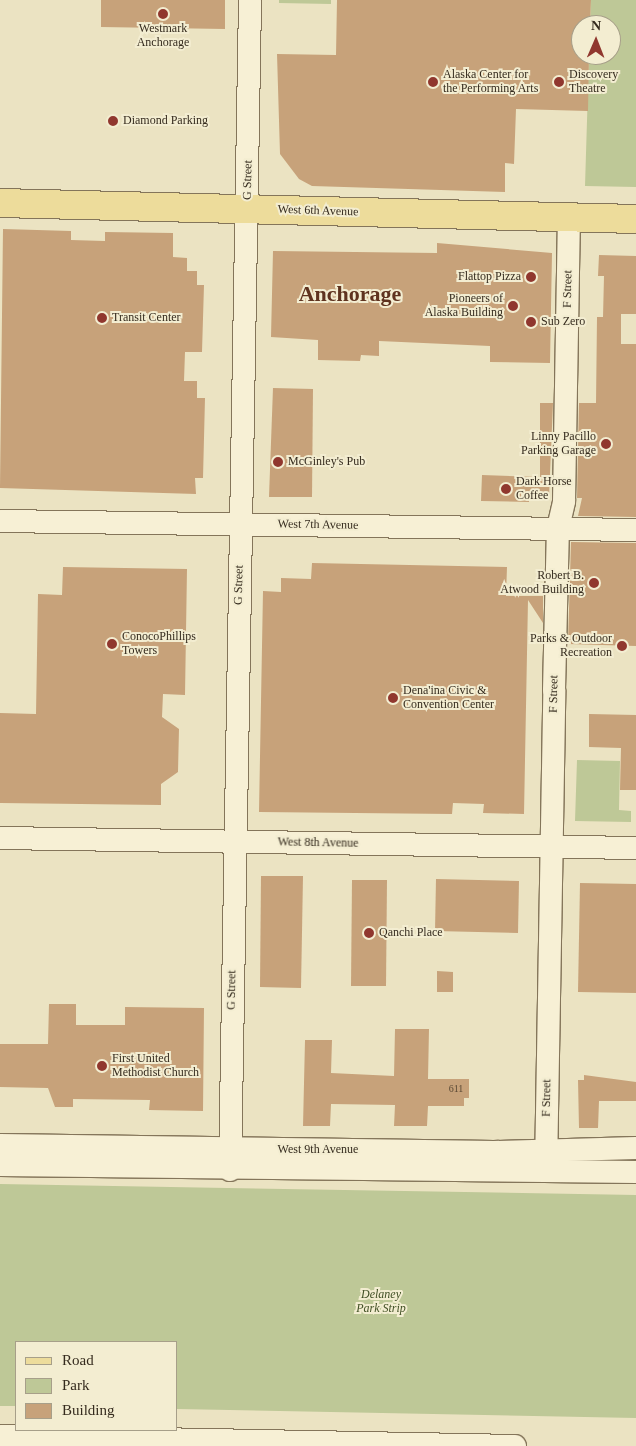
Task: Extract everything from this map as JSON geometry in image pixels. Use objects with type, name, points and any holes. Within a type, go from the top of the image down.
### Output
[{"type":"main road","name":"West 6th Avenue","points":[[0,204],[636,218]]},
{"type":"street","name":"G Street","points":[[230,1160],[233,842],[248,209],[250,0]]},
{"type":"street","name":"F Street","points":[[546,1170],[558,528],[564,501],[569,218]]},
{"type":"street","name":"West 7th Avenue","points":[[0,521],[636,530]]},
{"type":"street","name":"West 8th Avenue","points":[[0,838],[636,848]]},
{"type":"street","name":"West 9th Avenue","points":[[0,1145],[230,1160],[636,1172]]},
{"type":"street","name":"West 9th Avenue","points":[[0,1165],[494,1152],[546,1147],[636,1148]]},
{"type":"street","points":[[0,1436],[228,1443],[515,1446]]},
{"type":"green space","points":[[279,0],[331,0],[331,4],[279,3]]},
{"type":"green space","points":[[591,0],[636,0],[636,187],[585,186],[589,65],[621,65],[621,15],[590,15]]},
{"type":"green space","points":[[577,760],[620,761],[619,810],[631,811],[631,822],[575,821]]},
{"type":"green space","name":"Delaney Park Strip","points":[[0,1184],[636,1195],[636,1418],[178,1409],[178,1341],[15,1341],[15,1406],[0,1406]]},
{"type":"building","name":"Westmark Anchorage","points":[[101,0],[225,0],[225,29],[101,27]]},
{"type":"building","name":"Alaska Center for the Performing Arts","points":[[337,0],[591,0],[590,15],[571,15],[571,65],[589,65],[588,111],[516,109],[514,164],[505,163],[505,192],[312,186],[299,179],[280,154],[277,54],[336,55]]},
{"type":"building","points":[[3,229],[71,231],[71,240],[105,241],[105,232],[173,233],[173,257],[187,258],[187,271],[197,271],[197,285],[204,285],[202,352],[185,352],[184,381],[197,381],[197,398],[205,398],[203,478],[195,478],[196,494],[0,488]]},
{"type":"building","points":[[437,243],[552,253],[550,363],[490,362],[490,346],[379,341],[379,356],[361,355],[360,361],[318,360],[318,340],[271,337],[273,251],[437,253]]},
{"type":"building","points":[[599,255],[636,256],[636,314],[621,314],[621,344],[636,344],[636,517],[578,516],[582,498],[577,498],[579,403],[596,403],[597,317],[603,317],[604,276],[598,276]]},
{"type":"building","points":[[273,388],[313,389],[312,497],[269,497]]},
{"type":"building","points":[[540,403],[553,403],[549,497],[529,497],[529,502],[481,501],[482,475],[540,477]]},
{"type":"building","name":"Robert B. Atwood Building","points":[[571,542],[636,543],[636,646],[568,644]]},
{"type":"building","name":"Dena'ina Civic & Convention Center","points":[[312,563],[507,567],[506,596],[543,596],[543,623],[528,600],[524,814],[483,813],[484,804],[453,803],[452,814],[259,812],[263,591],[281,592],[281,578],[311,579]]},
{"type":"building","name":"ConocoPhillips Towers","points":[[63,567],[187,569],[185,695],[163,694],[162,717],[179,729],[178,772],[161,784],[161,805],[0,803],[0,713],[36,714],[38,594],[62,595]]},
{"type":"building","points":[[589,714],[636,715],[636,790],[620,790],[621,748],[589,747]]},
{"type":"building","points":[[261,876],[303,876],[301,988],[260,987]]},
{"type":"building","points":[[436,879],[519,881],[518,933],[435,931]]},
{"type":"building","name":"Qanchi Place","points":[[352,880],[387,880],[386,986],[351,986]]},
{"type":"building","points":[[580,883],[636,884],[636,993],[578,992]]},
{"type":"building","points":[[437,971],[453,972],[453,992],[437,992]]},
{"type":"building","name":"First United Methodist Church","points":[[49,1004],[76,1004],[76,1025],[125,1025],[125,1007],[204,1008],[203,1111],[149,1110],[150,1100],[73,1099],[73,1107],[55,1107],[48,1088],[0,1087],[0,1044],[48,1044]]},
{"type":"building","points":[[395,1029],[429,1029],[428,1079],[469,1079],[469,1098],[464,1098],[464,1106],[428,1106],[427,1126],[394,1126],[395,1105],[331,1104],[330,1126],[303,1126],[305,1040],[332,1040],[331,1073],[394,1076]]},
{"type":"building","points":[[584,1075],[636,1082],[636,1101],[599,1101],[598,1128],[579,1128],[578,1080],[584,1080]]},
{"type":"place","name":"Westmark Anchorage","points":[[163,14]]},
{"type":"place","name":"Alaska Center for the Performing Arts","points":[[433,82]]},
{"type":"place","name":"Discovery Theatre","points":[[559,82]]},
{"type":"place","name":"Diamond Parking","points":[[113,121]]},
{"type":"place","name":"Flattop Pizza","points":[[531,277]]},
{"type":"place","name":"Pioneers of Alaska Building","points":[[513,306]]},
{"type":"place","name":"Transit Center","points":[[102,318]]},
{"type":"place","name":"Sub Zero","points":[[531,322]]},
{"type":"place","name":"Linny Pacillo Parking Garage","points":[[606,444]]},
{"type":"place","name":"McGinley's Pub","points":[[278,462]]},
{"type":"place","name":"Dark Horse Coffee","points":[[506,489]]},
{"type":"place","name":"Robert B. Atwood Building","points":[[594,583]]},
{"type":"place","name":"ConocoPhillips Towers","points":[[112,644]]},
{"type":"place","name":"Parks & Outdoor Recreation","points":[[622,646]]},
{"type":"place","name":"Dena'ina Civic & Convention Center","points":[[393,698]]},
{"type":"place","name":"Qanchi Place","points":[[369,933]]},
{"type":"place","name":"First United Methodist Church","points":[[102,1066]]},
{"type":"district","name":"Anchorage","points":[[350,294]]}]
